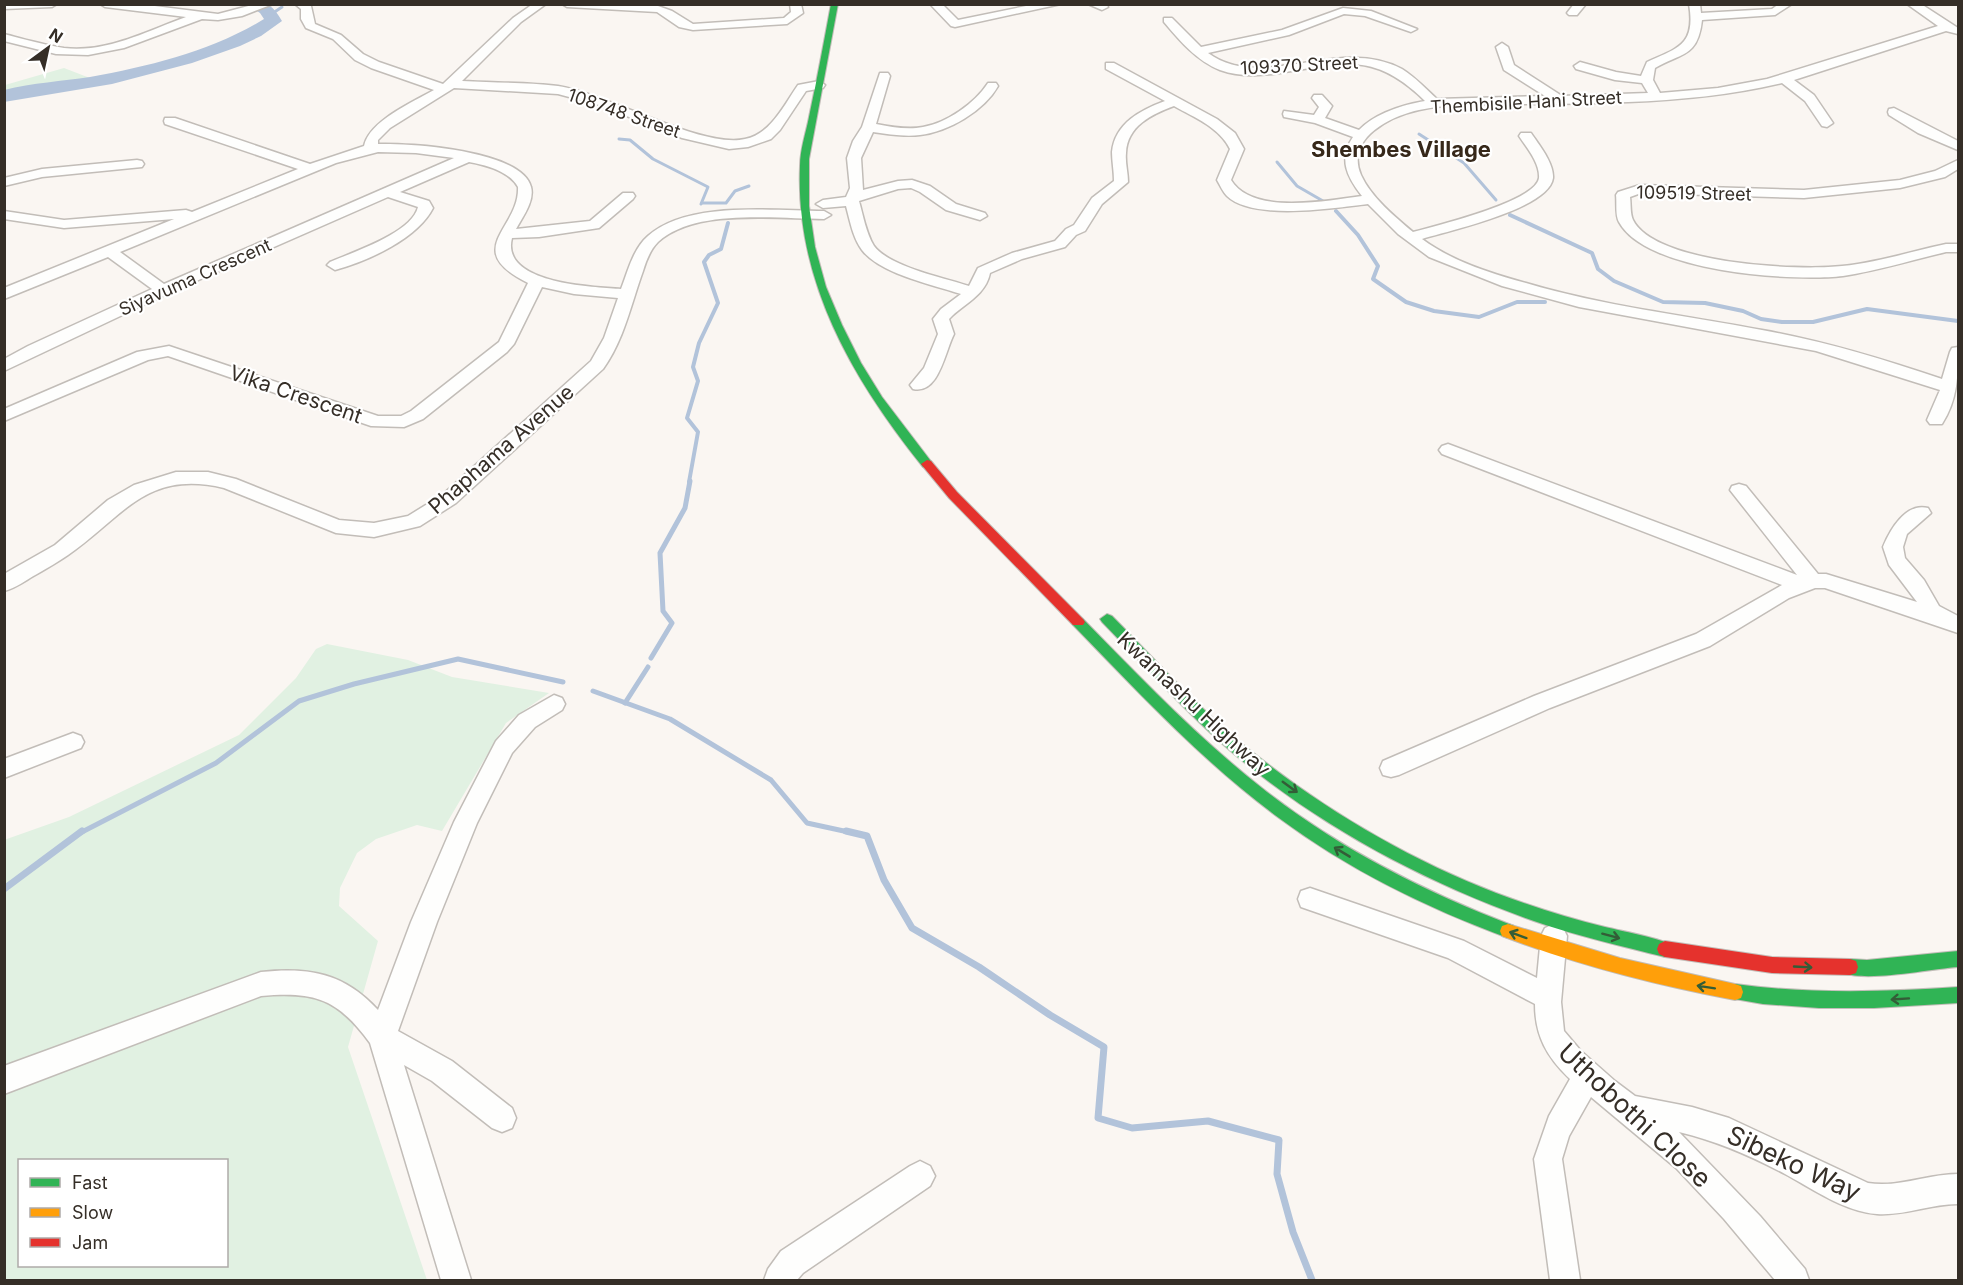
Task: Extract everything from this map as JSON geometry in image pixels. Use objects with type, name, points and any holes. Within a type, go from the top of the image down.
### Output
[{"type":"main road","name":"Kwamashu Highway","points":[[835,4],[804,164],[807,215],[813,258],[830,310],[855,362],[898,428],[953,495],[1199,744],[1279,811],[1342,852],[1407,888],[1459,911],[1554,934],[1737,962],[1851,969],[1916,966],[1959,959]]},
{"type":"main road","points":[[839,58],[848,4]]},
{"type":"main road","points":[[822,189],[824,215]]},
{"type":"main road","name":"Kwamashu Highway","points":[[1094,606],[1241,751],[1333,817],[1425,868],[1554,934],[1694,985],[1771,997],[1834,1001],[1959,995]]},
{"type":"main road","points":[[1164,710],[1185,697]]},
{"type":"street","points":[[4,6],[52,4]]},
{"type":"street","points":[[105,4],[199,16],[226,16],[266,5]]},
{"type":"street","name":"108748 Street","points":[[300,4],[307,8],[307,19],[310,26],[337,37],[366,61],[448,86],[548,89],[719,144],[737,145],[758,140],[774,130],[802,88],[819,85]]},
{"type":"street","points":[[370,149],[372,139],[385,125],[448,86],[495,40],[541,4]]},
{"type":"street","points":[[567,4],[658,9],[671,13],[683,26],[693,27],[787,21],[797,13],[795,4]]},
{"type":"street","points":[[935,4],[952,23],[957,24],[1016,14],[1056,4]]},
{"type":"street","points":[[1005,4],[1016,14]]},
{"type":"street","points":[[1656,96],[1647,80],[1650,66],[1678,54],[1691,40],[1696,32],[1696,11],[1775,12],[1787,4]]},
{"type":"street","points":[[1912,4],[1952,30]]},
{"type":"street","points":[[512,5],[529,12]]},
{"type":"street","points":[[1198,51],[1285,33],[1343,11],[1367,13],[1411,29]]},
{"type":"street","points":[[4,37],[62,51],[92,52],[120,45],[199,16]]},
{"type":"street","name":"109370 Street","points":[[1168,20],[1198,51],[1222,66],[1248,72],[1346,60],[1374,63],[1398,72],[1434,104]]},
{"type":"street","name":"Thembisile Hani Street","points":[[1361,135],[1377,121],[1434,104],[1656,96],[1739,88],[1785,79],[1952,30]]},
{"type":"street","points":[[1502,47],[1508,67],[1559,100]]},
{"type":"street","points":[[1110,66],[1212,122],[1234,141],[1237,149],[1224,180],[1229,189],[1240,197],[1254,202],[1292,208],[1371,199]]},
{"type":"street","points":[[1580,66],[1615,76],[1647,80]]},
{"type":"street","points":[[884,76],[869,127],[860,141],[854,158],[857,188],[853,199],[864,240],[877,256],[900,267],[972,292]]},
{"type":"street","points":[[1785,79],[1815,104],[1827,123]]},
{"type":"street","points":[[869,127],[897,131],[930,130],[988,96],[992,86]]},
{"type":"street","points":[[1318,98],[1326,106],[1318,120]]},
{"type":"street","points":[[918,385],[927,380],[938,356],[939,345],[946,334],[941,319],[946,311],[978,288],[983,271],[1017,256],[1060,243],[1071,232],[1080,228],[1095,203],[1121,182],[1119,153],[1125,131],[1146,113],[1175,102]]},
{"type":"street","points":[[1894,112],[1923,130],[1959,146]]},
{"type":"street","points":[[1289,114],[1318,120],[1361,135],[1352,151],[1350,164],[1355,177],[1371,199],[1411,237],[1435,254],[1459,265],[1534,291],[1584,303],[1800,342],[1879,363],[1948,387]]},
{"type":"street","points":[[170,121],[310,168]]},
{"type":"street","points":[[1411,237],[1495,212],[1536,194],[1543,186],[1546,175],[1526,136]]},
{"type":"street","points":[[4,294],[310,168],[370,149],[415,149],[466,158],[507,169],[523,182],[526,191],[503,244],[503,254],[510,267],[537,281],[626,294]]},
{"type":"street","name":"Siyavuma Crescent","points":[[4,366],[34,349],[163,290],[466,158]]},
{"type":"street","points":[[4,182],[42,173],[137,164]]},
{"type":"street","name":"109519 Street","points":[[1959,164],[1940,174],[1900,184],[1804,194],[1640,189],[1623,195],[1621,207],[1626,222],[1646,242],[1657,249],[1695,261],[1765,269],[1827,272],[1843,271],[1946,248],[1959,248]]},
{"type":"street","name":"Phaphama Avenue","points":[[4,584],[62,550],[115,505],[141,489],[176,478],[208,478],[229,483],[336,526],[353,530],[374,530],[413,521],[449,500],[604,357],[644,251],[666,230],[701,218],[824,215],[853,199],[898,184],[912,184],[925,189],[951,207],[980,216]]},
{"type":"street","points":[[335,265],[393,238],[420,220],[426,208],[424,204],[389,193]]},
{"type":"street","points":[[507,234],[539,233],[594,225],[628,196]]},
{"type":"street","points":[[4,215],[64,224],[169,214],[197,215]]},
{"type":"street","points":[[110,251],[163,290]]},
{"type":"street","name":"Vika Crescent","points":[[4,416],[143,356],[162,351],[177,353],[377,422],[404,421],[422,411],[506,344],[537,281]]},
{"type":"street","points":[[1936,420],[1958,353]]},
{"type":"street","points":[[1448,450],[1808,583]]},
{"type":"street","points":[[1739,490],[1808,583]]},
{"type":"street","points":[[1921,513],[1899,531],[1893,547],[1896,560],[1917,585],[1932,611],[1949,621]]},
{"type":"street","points":[[1391,768],[1552,698],[1703,640],[1782,593],[1808,583],[1826,581],[1949,621]]},
{"type":"street","points":[[382,1037],[424,922],[466,822],[504,747],[527,721],[554,704]]},
{"type":"street","points":[[4,769],[73,742]]},
{"type":"street","points":[[1310,899],[1455,949],[1550,998]]},
{"type":"street","name":"Uthobothi Close","points":[[1554,934],[1550,998],[1551,1034],[1554,1040],[1588,1076],[1670,1143],[1750,1225],[1794,1281]]},
{"type":"street","points":[[4,1080],[261,984],[284,981],[324,985],[344,995],[368,1016],[382,1037],[455,1280]]},
{"type":"street","points":[[382,1037],[457,1080],[502,1118]]},
{"type":"street","points":[[1565,1281],[1548,1159],[1551,1141],[1560,1121],[1588,1076]]},
{"type":"street","name":"Sibeko Way","points":[[1631,1110],[1694,1119],[1714,1126],[1779,1155],[1848,1191],[1871,1199],[1883,1199],[1943,1187],[1959,1189]]},
{"type":"street","points":[[779,1281],[792,1262],[920,1176]]},
{"type":"green space","points":[[64,68],[95,80],[5,95],[5,85]]},
{"type":"green space","points":[[327,644],[408,660],[452,677],[549,693],[506,723],[442,831],[417,825],[376,839],[357,853],[340,888],[339,906],[378,941],[348,1047],[427,1280],[5,1280],[4,840],[69,817],[239,735],[296,678],[316,649]]},
{"type":"waterway","points":[[4,96],[112,78],[160,67],[210,51],[234,42],[273,21],[267,10],[255,4]]},
{"type":"waterway","points":[[270,15],[282,7]]},
{"type":"waterway","points":[[1419,134],[1464,163],[1496,200]]},
{"type":"waterway","points":[[619,139],[630,140],[653,159],[708,187],[701,204]]},
{"type":"waterway","points":[[1277,162],[1297,186],[1323,201]]},
{"type":"waterway","points":[[702,203],[726,203],[735,191],[749,186]]},
{"type":"waterway","points":[[1336,211],[1358,235],[1378,266],[1373,279],[1406,302],[1434,311],[1479,317],[1517,302],[1545,302]]},
{"type":"waterway","points":[[1510,215],[1592,253],[1598,269],[1614,281],[1663,302],[1705,303],[1743,311],[1761,319],[1782,322],[1813,322],[1867,309],[1958,321]]},
{"type":"waterway","points":[[689,482],[698,432],[687,418],[698,381],[693,367],[699,343],[718,303],[704,262],[709,255],[721,249],[728,223]]},
{"type":"waterway","points":[[651,658],[672,623],[663,611],[660,553],[685,508],[690,481]]},
{"type":"waterway","points":[[80,833],[216,763],[299,701],[354,684],[458,659],[563,682]]},
{"type":"waterway","points":[[625,703],[648,667]]},
{"type":"waterway","points":[[593,691],[625,703]]},
{"type":"waterway","points":[[625,703],[670,719],[771,780],[807,823],[853,833]]},
{"type":"waterway","points":[[4,889],[82,831]]},
{"type":"waterway","points":[[846,831],[867,836],[884,880],[912,928],[979,967],[1050,1015],[1104,1047],[1098,1118],[1132,1128],[1208,1121],[1279,1140],[1277,1174],[1293,1232],[1312,1280]]},
{"type":"traffic: fast","points":[[835,4],[804,165],[804,206],[810,247],[821,287],[856,363],[878,399],[927,464]]},
{"type":"traffic: fast","points":[[1107,619],[1189,703],[1240,750],[1317,807],[1359,833],[1402,857],[1490,898],[1581,928],[1665,949]]},
{"type":"traffic: fast","points":[[1078,622],[1187,732],[1285,815],[1376,872],[1441,904],[1508,931]]},
{"type":"traffic: fast","points":[[1850,967],[1867,968],[1958,959]]},
{"type":"traffic: fast","points":[[1735,992],[1819,1000],[1902,999],[1958,995]]},
{"type":"traffic: slow","points":[[1508,931],[1620,966],[1735,992]]},
{"type":"traffic: jam","points":[[927,464],[953,495],[1078,622]]},
{"type":"traffic: jam","points":[[1665,949],[1772,965],[1850,967]]},
{"type":"district","name":"Shembes Village","points":[[1401,149]]}]
